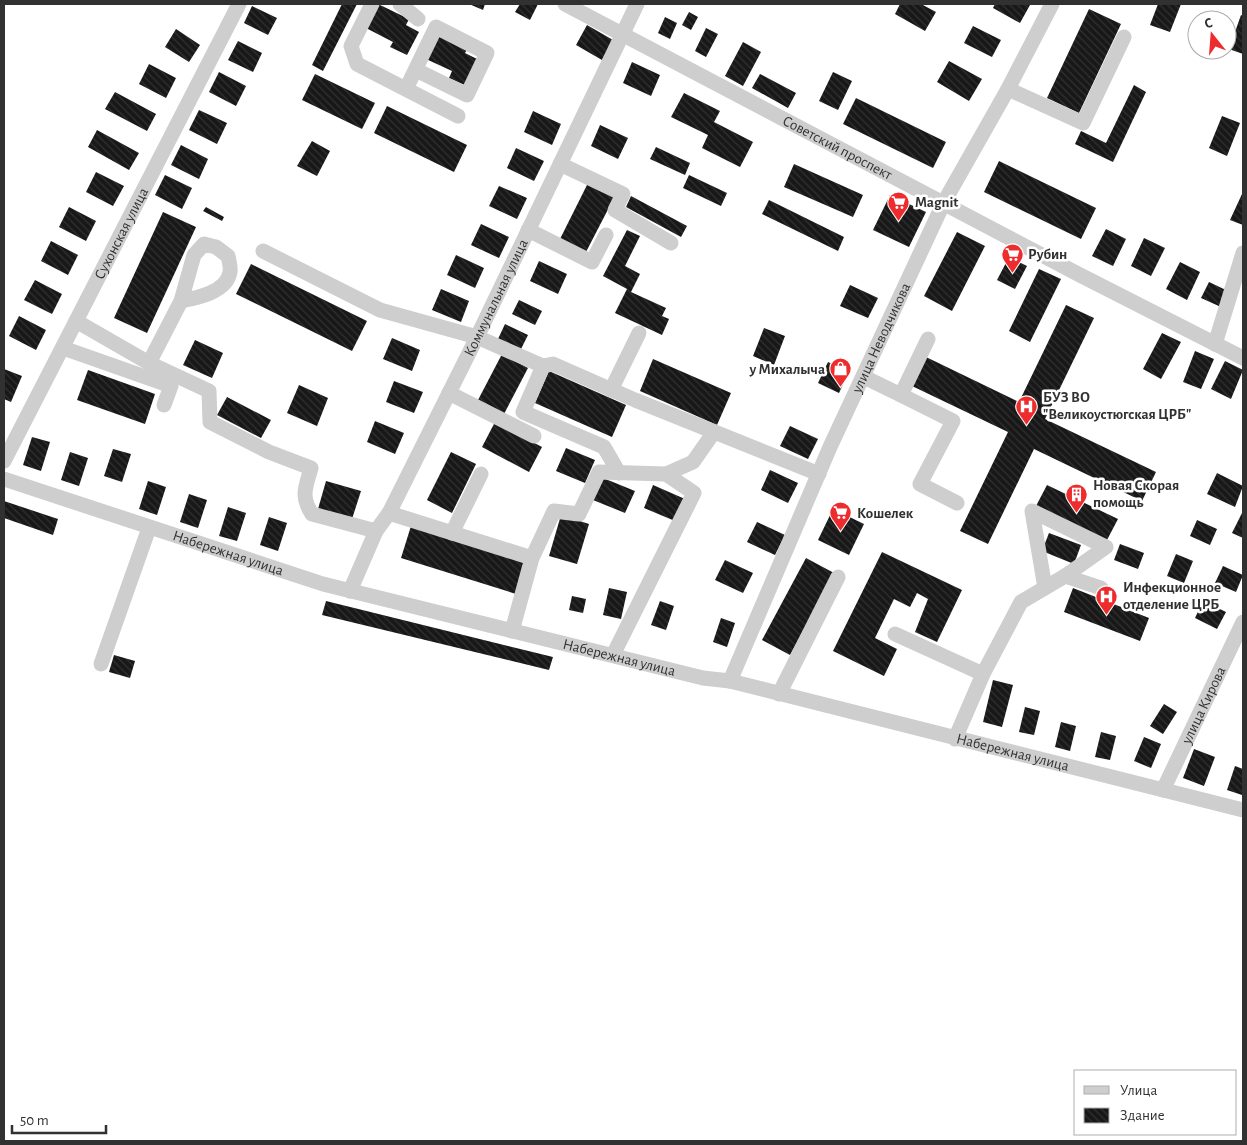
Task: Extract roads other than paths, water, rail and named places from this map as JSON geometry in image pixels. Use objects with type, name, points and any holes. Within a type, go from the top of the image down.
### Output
[{"type":"street","name":"Сухонская улица","points":[[4,462],[239,4]]},
{"type":"street","points":[[372,4],[351,46],[356,64],[458,116]]},
{"type":"street","points":[[400,4],[418,19]]},
{"type":"street","name":"Советский проспект","points":[[565,4],[622,32],[1078,274],[1243,358]]},
{"type":"street","name":"Коммунальная улица","points":[[350,591],[376,531],[388,513],[477,337],[637,4]]},
{"type":"street","name":"улица Неводчикова","points":[[730,681],[819,474],[944,202],[1008,89],[1052,4]]},
{"type":"street","points":[[406,89],[436,27],[487,53],[467,95],[416,70]]},
{"type":"street","points":[[1008,89],[1084,123],[1124,36]]},
{"type":"street","points":[[560,164],[623,194],[615,210],[671,243]]},
{"type":"street","points":[[528,230],[592,262],[606,235]]},
{"type":"street","points":[[263,251],[380,310],[477,337],[543,366],[553,364],[611,390],[819,474]]},
{"type":"street","points":[[1215,344],[1243,253]]},
{"type":"street","points":[[149,363],[181,301]]},
{"type":"street","points":[[76,321],[149,363],[209,391],[210,422],[269,452],[311,468],[304,492],[305,503],[312,514],[376,531]]},
{"type":"street","points":[[611,390],[639,333]]},
{"type":"street","points":[[901,394],[928,339]]},
{"type":"street","points":[[63,348],[171,386],[164,405]]},
{"type":"street","points":[[543,366],[524,412],[604,447],[619,473]]},
{"type":"street","points":[[864,377],[953,421],[920,484],[957,503]]},
{"type":"street","points":[[449,393],[534,436]]},
{"type":"street","points":[[512,631],[532,558],[554,511],[579,514],[599,472],[666,474],[693,462],[714,432]]},
{"type":"street","points":[[452,533],[481,474]]},
{"type":"street","points":[[613,655],[694,493],[666,474]]},
{"type":"street","name":"Набережная улица","points":[[4,479],[149,528],[350,591],[703,678],[730,681],[1243,810]]},
{"type":"street","points":[[955,739],[983,674],[1021,602],[1066,576],[1106,547],[1032,511],[1045,588]]},
{"type":"street","points":[[388,513],[532,558]]},
{"type":"street","points":[[101,664],[149,528]]},
{"type":"street","points":[[1066,576],[1101,588]]},
{"type":"street","points":[[779,694],[838,578]]},
{"type":"street","name":"улица Кирова","points":[[1163,790],[1243,622]]},
{"type":"street","points":[[894,634],[983,674]]},
{"type":"place","name":"Magnit","points":[[899,221]]},
{"type":"place","name":"Рубин","points":[[1012,273]]},
{"type":"place","name":"у Михалыча","points":[[841,388]]},
{"type":"place","name":"БУЗ ВО \"Великоустюгская ЦРБ\"","points":[[1027,425]]},
{"type":"place","name":"Новая Скорая помощь","points":[[1077,513]]},
{"type":"place","name":"Кошелек","points":[[841,532]]},
{"type":"place","name":"Инфекционное отделение ЦРБ","points":[[1107,615]]}]
